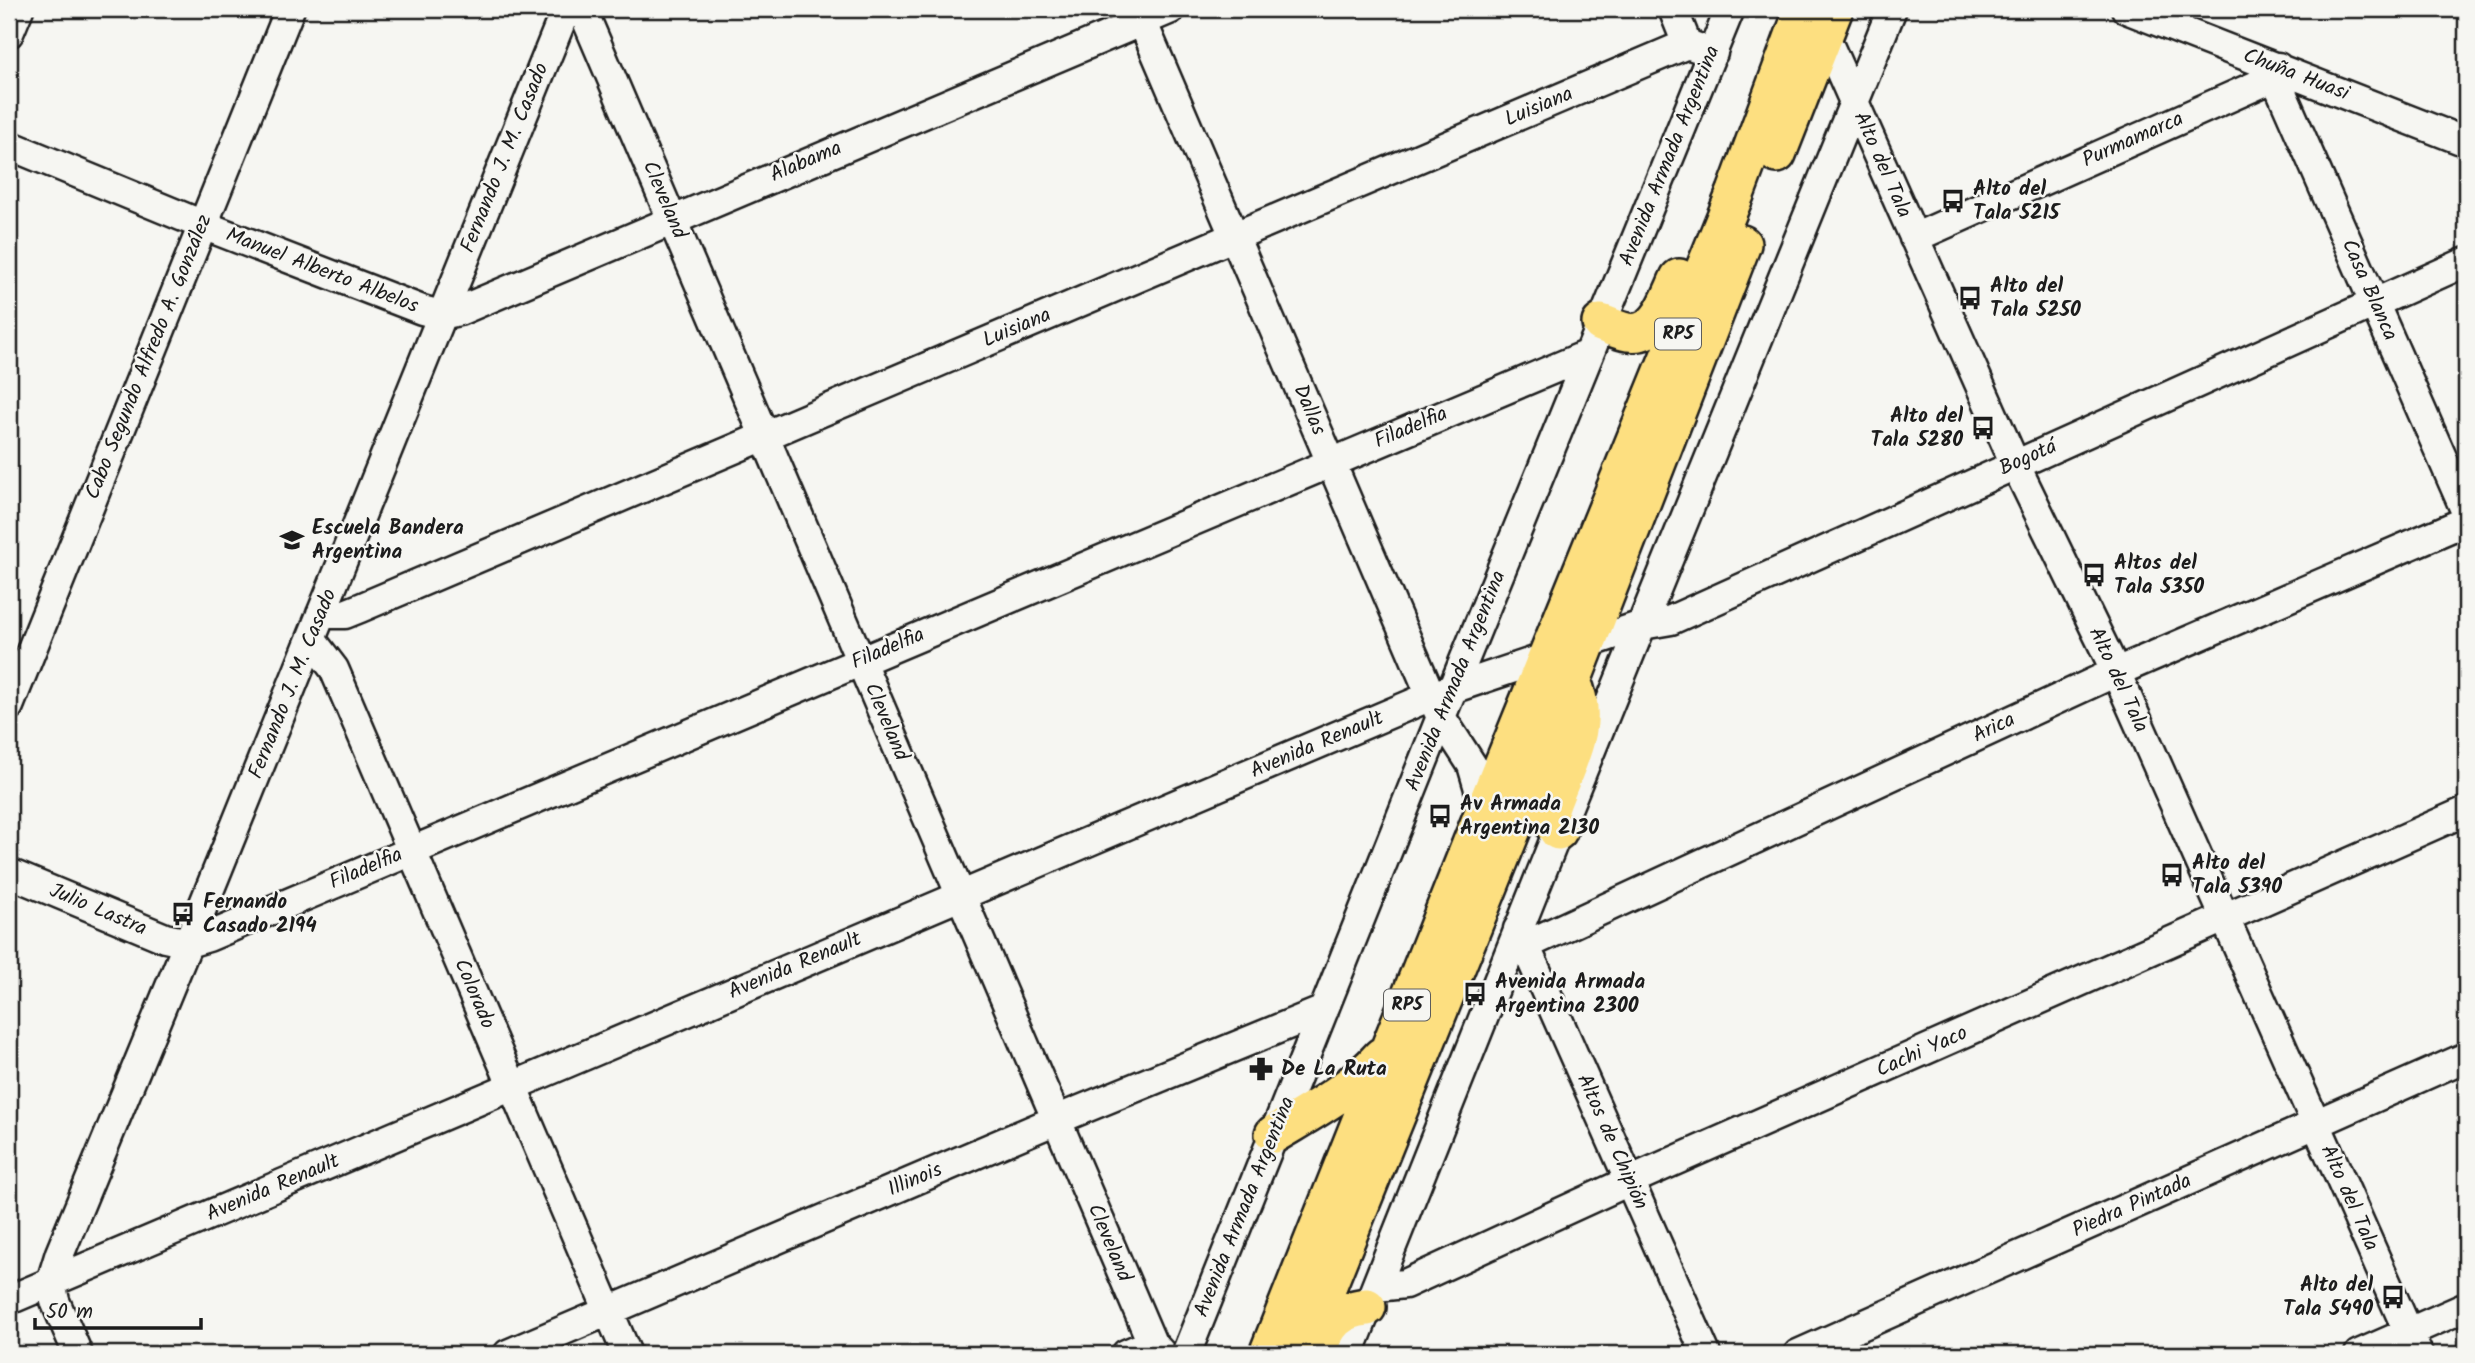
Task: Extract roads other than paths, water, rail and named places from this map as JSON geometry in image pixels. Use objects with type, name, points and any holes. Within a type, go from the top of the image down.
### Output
[{"type":"main road","name":"RP5","points":[[1300,1354],[1736,192],[1819,15]]},
{"type":"main road","name":"RP5","points":[[1268,1354],[1485,809],[1559,669],[1586,643],[1819,15]]},
{"type":"main road","points":[[1595,339],[1644,330],[1653,325],[1660,317],[1712,211],[1736,192]]},
{"type":"main road","points":[[1558,831],[1548,815],[1578,734],[1581,709],[1559,669]]},
{"type":"main road","points":[[1274,1134],[1347,1089],[1366,1074],[1392,1045]]},
{"type":"main road","points":[[1315,1354],[1324,1333],[1335,1320],[1372,1297]]},
{"type":"street","points":[[9,33],[19,9]]},
{"type":"street","name":"Cabo Segundo Alfredo A. González","points":[[9,706],[290,9]]},
{"type":"street","name":"Fernando J. M. Casado","points":[[51,1282],[68,1234],[566,9]]},
{"type":"street","name":"Cleveland","points":[[582,9],[1056,1121],[1157,1349]]},
{"type":"street","name":"Alabama","points":[[441,315],[459,311],[1140,15],[1171,9]]},
{"type":"street","points":[[1673,9],[1700,48]]},
{"type":"street","name":"Avenida Armada Argentina","points":[[1186,1354],[1324,1010],[1441,701],[1595,339],[1700,48],[1730,9]]},
{"type":"street","points":[[1349,1354],[1522,937],[1558,831],[1892,9]]},
{"type":"street","name":"Chuña Huasi","points":[[2126,9],[2276,72],[2466,142]]},
{"type":"street","name":"Dallas","points":[[1140,15],[1331,461],[1472,765],[1485,809]]},
{"type":"street","name":"Alto del Tala","points":[[1819,15],[1854,102],[2015,464],[2116,672],[2225,918],[2316,1124],[2409,1347]]},
{"type":"street","name":"Luisiana","points":[[316,627],[1234,236],[1700,48]]},
{"type":"street","name":"Purmamarca","points":[[1914,238],[2276,72]]},
{"type":"street","name":"Casa Blanca","points":[[2276,72],[2466,512]]},
{"type":"street","name":"Manuel Alberto Albelos","points":[[9,145],[203,225],[441,315]]},
{"type":"street","name":"Bogotá","points":[[1586,643],[1642,625],[1671,620],[2466,262]]},
{"type":"street","name":"Filadelfia","points":[[188,943],[1331,461],[1595,339]]},
{"type":"street","name":"Arica","points":[[1522,937],[2116,672],[2466,521]]},
{"type":"street","name":"Colorado","points":[[316,627],[627,1354]]},
{"type":"street","name":"Avenida Renault","points":[[9,1300],[960,896],[1441,701],[1559,669]]},
{"type":"street","name":"Cachi Yaco","points":[[1372,1297],[2466,811]]},
{"type":"street","name":"Julio Lastra","points":[[9,873],[165,938],[188,943]]},
{"type":"street","name":"Altos de Chipión","points":[[1522,937],[1706,1354]]},
{"type":"street","name":"Illinois","points":[[509,1354],[1324,1010]]},
{"type":"street","name":"Piedra Pintada","points":[[1798,1354],[2466,1057]]},
{"type":"street","points":[[51,1282],[55,1301],[78,1354]]},
{"type":"street","points":[[2359,1354],[2409,1347],[2466,1307]]},
{"type":"street","points":[[1126,1354],[1157,1349]]},
{"type":"place","name":"Alto del Tala 5215","points":[[1953,201]]},
{"type":"place","name":"Alto del Tala 5250","points":[[1970,298]]},
{"type":"place","name":"Alto del Tala 5280","points":[[1983,428]]},
{"type":"place","name":"Escuela Bandera Argentina","points":[[292,540]]},
{"type":"place","name":"Altos del Tala 5350","points":[[2094,575]]},
{"type":"place","name":"Av Armada Argentina 2130","points":[[1440,816]]},
{"type":"place","name":"Alto del Tala 5390","points":[[2172,875]]},
{"type":"place","name":"Fernando Casado 2194","points":[[183,914]]},
{"type":"place","name":"Avenida Armada Argentina 2300","points":[[1475,994]]},
{"type":"place","name":"De La Ruta","points":[[1261,1069]]},
{"type":"place","name":"Alto del Tala 5490","points":[[2393,1297]]}]
